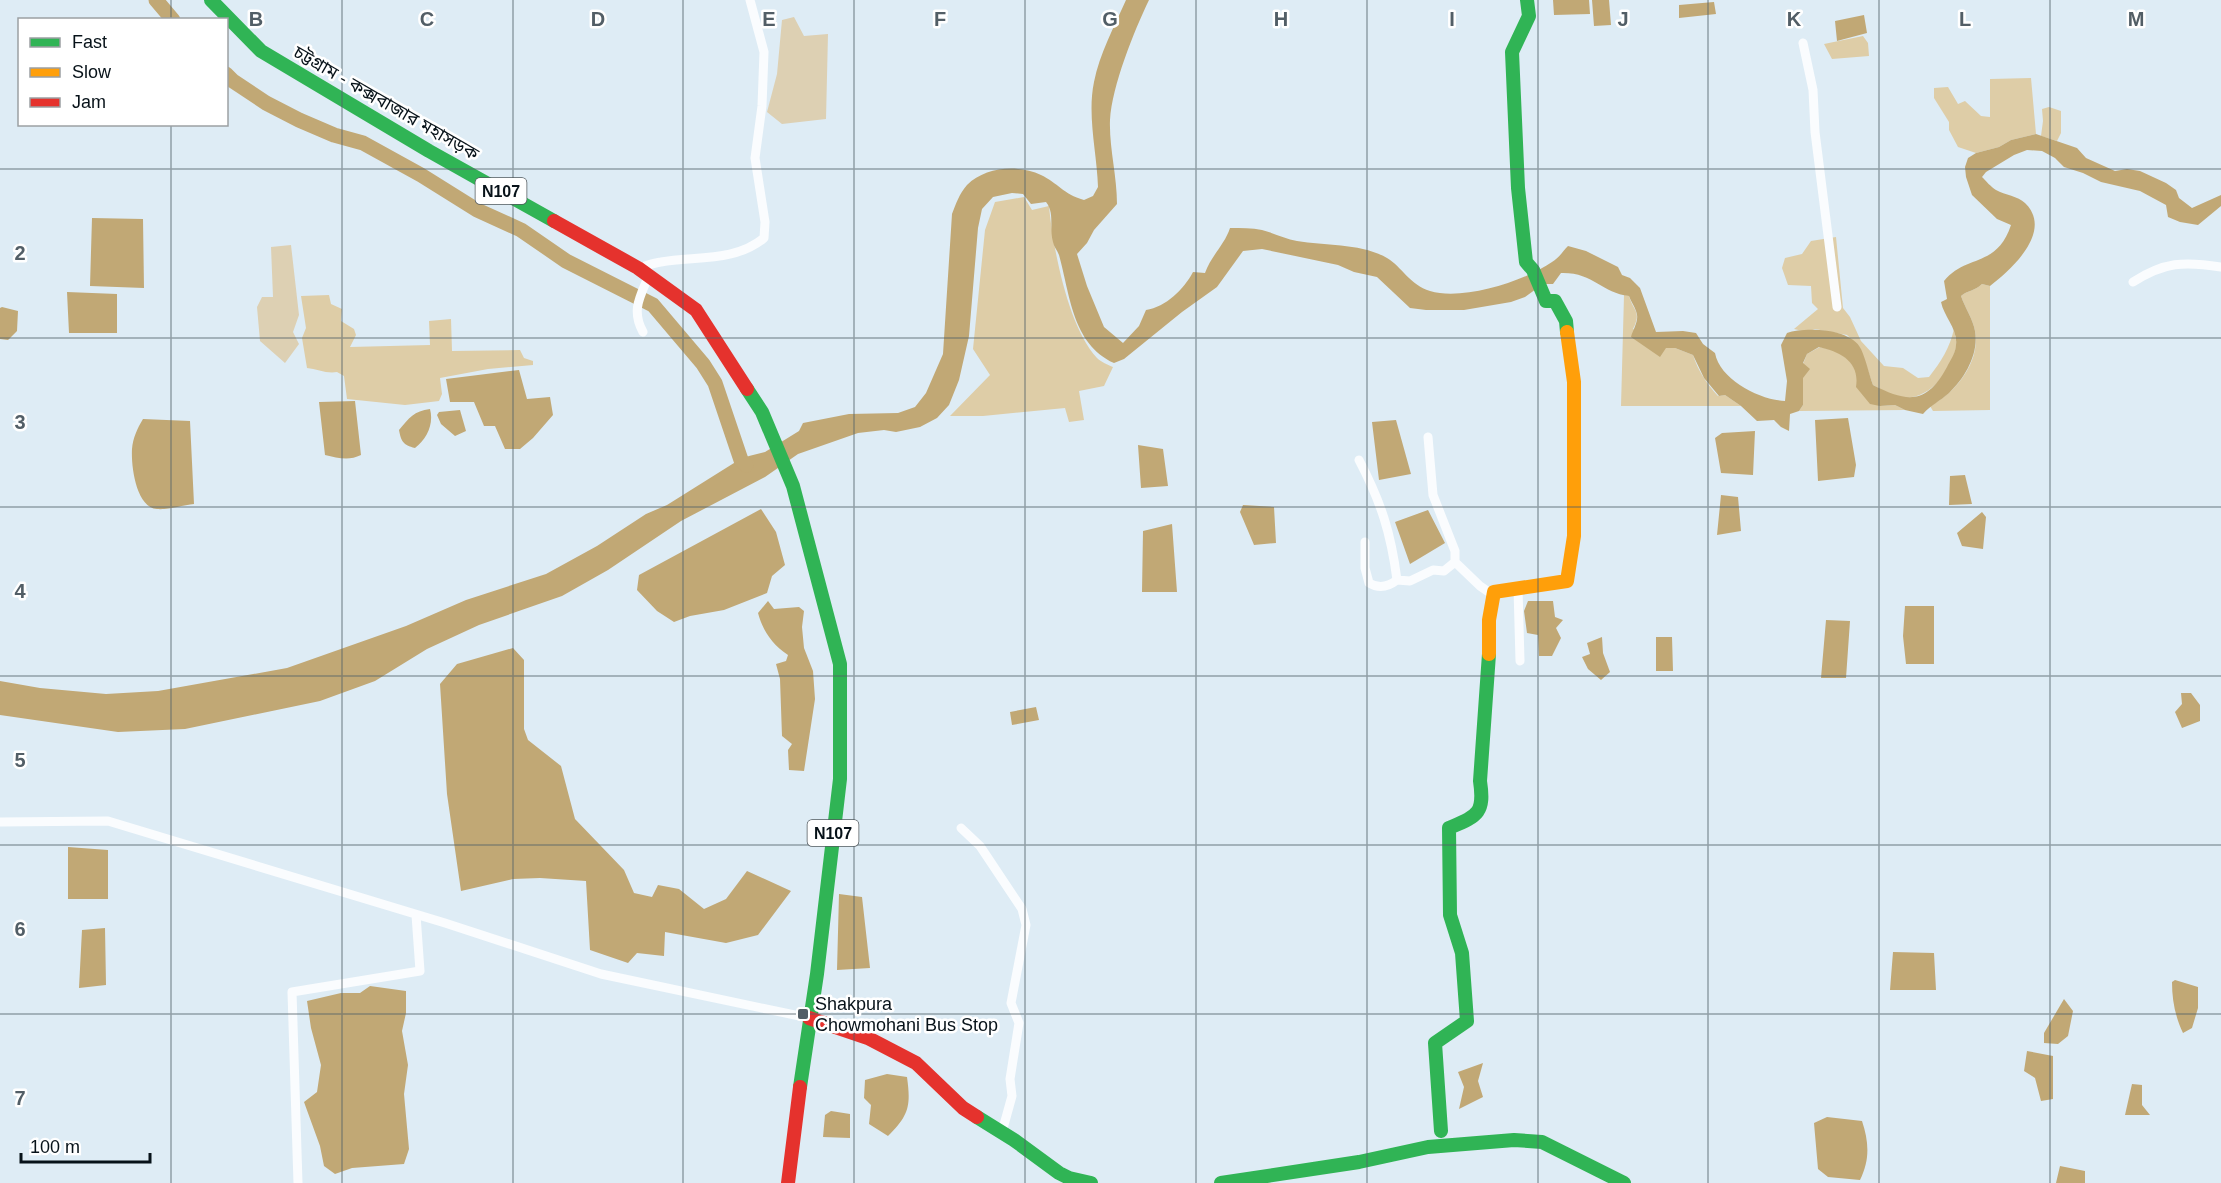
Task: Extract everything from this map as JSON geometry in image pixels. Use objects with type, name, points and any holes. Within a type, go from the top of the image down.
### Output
[{"type":"main road","name":"চট্টগ্রাম - কক্সবাজার মহাসড়ক","points":[[211,0],[261,51],[429,151],[643,272],[696,310],[762,412],[794,486],[840,664],[840,779],[817,974],[809,1018]]},
{"type":"main road","points":[[1441,1131],[1435,1043],[1467,1021],[1462,953],[1450,915],[1449,828],[1473,817],[1483,800],[1480,780],[1489,664],[1489,620],[1493,595],[1494,592],[1567,581],[1574,536],[1574,382],[1566,321],[1555,301],[1546,301],[1539,291],[1533,267],[1526,262],[1518,188],[1512,52],[1529,16],[1527,0]]},
{"type":"main road","points":[[809,1018],[868,1038],[916,1063],[963,1108],[1002,1132],[1059,1173],[1091,1183]]},
{"type":"main road","name":"N107","points":[[788,1183],[809,1018]]},
{"type":"main road","points":[[1221,1183],[1347,1164],[1428,1147],[1514,1140],[1542,1142],[1624,1183]]},
{"type":"street","points":[[643,332],[636,320],[644,289],[643,272],[661,262],[732,254],[758,244],[764,238],[765,222],[755,158],[762,106],[764,52],[750,0]]},
{"type":"street","points":[[1803,43],[1813,90],[1815,132],[1838,307]]},
{"type":"street","points":[[2133,282],[2159,267],[2175,264],[2221,267]]},
{"type":"street","points":[[1428,437],[1433,495],[1455,551],[1455,562],[1493,595]]},
{"type":"street","points":[[1359,460],[1372,485],[1390,533],[1397,580]]},
{"type":"street","points":[[1365,542],[1365,568],[1369,583],[1376,587],[1390,586],[1397,580],[1410,580],[1433,570],[1444,571],[1455,562]]},
{"type":"street","points":[[1518,588],[1520,661]]},
{"type":"street","points":[[0,822],[108,821],[601,974],[809,1018]]},
{"type":"street","points":[[961,828],[980,846],[1022,909],[1026,925],[1011,1003],[1018,1023],[1010,1079],[1012,1096],[1002,1132]]},
{"type":"street","points":[[298,1183],[292,992],[420,971],[416,915]]},
{"type":"shaded area","points":[[1126,0],[1149,0],[1125,59],[1112,106],[1110,130],[1117,204],[1077,254],[1104,327],[1123,343],[1139,326],[1146,310],[1161,305],[1174,296],[1193,272],[1205,273],[1230,228],[1258,229],[1297,241],[1343,246],[1377,253],[1397,266],[1417,285],[1430,291],[1444,293],[1476,291],[1526,276],[1552,262],[1568,246],[1586,251],[1618,267],[1622,275],[1630,278],[1640,288],[1656,332],[1696,333],[1703,344],[1715,353],[1718,363],[1733,380],[1742,387],[1764,397],[1785,401],[1787,381],[1781,345],[1787,333],[1816,330],[1838,333],[1856,342],[1863,353],[1873,385],[1897,395],[1916,397],[1932,388],[1940,379],[1956,348],[1955,334],[1941,302],[1947,299],[1944,281],[1962,267],[1998,248],[2011,225],[1997,219],[1972,195],[1966,177],[1965,167],[1968,158],[1976,153],[1999,147],[2011,140],[2036,134],[2077,148],[2086,158],[2115,171],[2127,169],[2140,171],[2166,183],[2176,190],[2179,198],[2192,208],[2221,195],[2221,206],[2198,225],[2180,222],[2168,217],[2166,205],[2140,191],[2101,182],[2064,167],[2055,158],[2042,151],[2027,150],[2014,155],[1986,172],[1982,177],[1996,190],[2025,203],[2033,214],[2035,226],[2026,249],[1999,279],[1990,286],[1982,284],[1961,296],[1973,322],[1976,340],[1970,365],[1955,387],[1923,414],[1895,405],[1870,404],[1856,387],[1855,371],[1852,365],[1841,355],[1819,347],[1807,354],[1803,363],[1810,369],[1803,378],[1803,405],[1799,411],[1790,414],[1789,431],[1774,420],[1757,421],[1725,395],[1719,396],[1704,378],[1693,355],[1675,348],[1666,348],[1660,357],[1631,337],[1637,314],[1629,296],[1611,291],[1589,279],[1572,274],[1561,273],[1553,284],[1543,284],[1525,297],[1511,302],[1464,310],[1426,310],[1410,308],[1377,277],[1354,272],[1338,265],[1262,249],[1243,251],[1217,287],[1124,359],[1114,363],[1100,355],[1081,331],[1070,301],[1059,255],[1053,242],[1049,206],[1046,202],[1031,204],[1023,194],[1012,193],[993,197],[982,209],[978,228],[969,336],[959,380],[949,405],[937,418],[920,427],[896,432],[884,430],[858,433],[798,454],[765,477],[681,521],[608,570],[562,596],[479,625],[427,649],[375,681],[320,701],[185,729],[118,732],[0,715],[0,681],[40,688],[106,694],[158,691],[287,668],[406,626],[466,600],[546,574],[597,546],[646,514],[667,505],[734,463],[765,452],[799,431],[803,423],[849,414],[898,413],[915,407],[926,393],[943,354],[952,214],[967,185],[974,179],[992,171],[1022,169],[1041,175],[1071,195],[1084,200],[1093,196],[1098,187],[1092,95],[1103,51]]},
{"type":"shaded area","points":[[1553,0],[1589,0],[1590,14],[1554,15]]},
{"type":"shaded area","points":[[1592,0],[1609,0],[1611,25],[1594,26]]},
{"type":"shaded area","points":[[1714,2],[1716,14],[1679,18],[1679,5]]},
{"type":"shaded area","points":[[1864,15],[1867,33],[1837,41],[1835,21]]},
{"type":"shaded area","points":[[794,17],[804,36],[828,34],[826,119],[782,124],[767,112],[777,74],[782,20]]},
{"type":"shaded area","points":[[1863,36],[1868,43],[1869,56],[1832,59],[1824,44]]},
{"type":"shaded area","points":[[2031,78],[2036,134],[2011,140],[1999,147],[1976,153],[1958,147],[1949,130],[1949,122],[1934,98],[1934,88],[1948,87],[1958,104],[1965,101],[1981,116],[1990,117],[1990,79]]},
{"type":"shaded area","points":[[2049,107],[2061,111],[2061,133],[2057,141],[2041,136],[2042,109]]},
{"type":"shaded area","points":[[1024,197],[1032,210],[1049,206],[1058,264],[1070,307],[1087,344],[1097,358],[1113,367],[1104,386],[1079,391],[1084,420],[1069,422],[1065,408],[983,416],[950,416],[990,375],[973,349],[985,230],[995,202]]},
{"type":"shaded area","points":[[92,218],[143,219],[144,288],[90,286]]},
{"type":"shaded area","points":[[1836,237],[1843,308],[1850,317],[1861,341],[1884,366],[1903,368],[1918,378],[1929,377],[1944,354],[1954,329],[1956,346],[1948,367],[1936,384],[1920,395],[1899,397],[1873,385],[1860,348],[1847,335],[1815,329],[1807,332],[1794,329],[1818,309],[1812,303],[1811,286],[1788,285],[1782,268],[1785,258],[1802,254],[1811,241]]},
{"type":"shaded area","points":[[291,245],[299,315],[293,332],[299,344],[285,363],[260,341],[257,307],[262,297],[273,297],[271,247]]},
{"type":"shaded area","points":[[1982,284],[1990,286],[1990,410],[1933,411],[1930,406],[1957,385],[1970,365],[1976,343],[1975,331],[1961,296]]},
{"type":"shaded area","points":[[67,292],[117,294],[117,333],[69,333]]},
{"type":"shaded area","points":[[329,295],[331,304],[342,309],[341,321],[354,329],[356,335],[350,347],[430,345],[429,321],[451,319],[452,351],[520,350],[524,358],[533,361],[533,365],[488,369],[440,378],[442,394],[439,401],[405,405],[347,399],[344,376],[337,372],[307,368],[302,338],[306,328],[301,296]]},
{"type":"shaded area","points":[[1624,295],[1629,296],[1637,315],[1633,329],[1666,348],[1675,348],[1693,355],[1703,377],[1718,396],[1725,395],[1741,406],[1621,406]]},
{"type":"shaded area","points":[[0,308],[18,311],[17,331],[8,340],[0,339]]},
{"type":"shaded area","points":[[1820,347],[1837,351],[1849,360],[1880,406],[1895,405],[1905,410],[1799,411],[1803,405],[1803,364],[1807,354]]},
{"type":"shaded area","points":[[519,370],[527,399],[550,397],[553,415],[520,449],[505,449],[495,426],[484,426],[474,402],[450,402],[446,379]]},
{"type":"shaded area","points":[[355,401],[361,455],[339,458],[325,455],[319,402]]},
{"type":"shaded area","points":[[430,409],[430,426],[423,440],[415,448],[405,444],[399,430],[412,416]]},
{"type":"shaded area","points":[[460,410],[466,431],[455,436],[441,424],[437,415],[439,412]]},
{"type":"shaded area","points":[[1848,418],[1856,465],[1854,477],[1818,481],[1815,420]]},
{"type":"shaded area","points":[[143,419],[190,421],[194,504],[157,509],[150,507],[144,501],[136,485],[132,456],[134,437]]},
{"type":"shaded area","points":[[1396,420],[1411,474],[1379,480],[1372,422]]},
{"type":"shaded area","points":[[1755,431],[1753,475],[1721,473],[1715,438],[1722,433]]},
{"type":"shaded area","points":[[1138,445],[1163,449],[1168,486],[1141,488]]},
{"type":"shaded area","points":[[1965,475],[1972,504],[1949,505],[1950,476]]},
{"type":"shaded area","points":[[1721,495],[1738,497],[1741,531],[1717,535]]},
{"type":"shaded area","points":[[1243,505],[1274,507],[1276,543],[1254,545],[1240,512]]},
{"type":"shaded area","points":[[761,509],[776,532],[785,565],[772,576],[767,593],[724,610],[690,616],[674,622],[657,611],[637,590],[639,575]]},
{"type":"shaded area","points":[[1428,510],[1445,543],[1410,564],[1395,522]]},
{"type":"shaded area","points":[[1982,512],[1986,517],[1983,549],[1962,546],[1957,533]]},
{"type":"shaded area","points":[[1172,524],[1177,592],[1142,592],[1143,531]]},
{"type":"shaded area","points":[[768,601],[774,609],[799,607],[804,611],[802,627],[804,648],[813,671],[815,699],[804,771],[789,770],[788,750],[792,744],[782,736],[780,679],[776,664],[786,661],[788,655],[773,642],[760,620],[758,613]]},
{"type":"shaded area","points":[[1528,601],[1553,601],[1555,617],[1563,620],[1556,628],[1561,638],[1552,656],[1539,656],[1538,635],[1527,633],[1524,611]]},
{"type":"shaded area","points":[[1905,606],[1934,606],[1934,664],[1906,664],[1903,636]]},
{"type":"shaded area","points":[[1826,620],[1850,621],[1846,678],[1821,678]]},
{"type":"shaded area","points":[[1602,637],[1603,653],[1610,672],[1601,680],[1588,669],[1582,657],[1590,654],[1587,643]]},
{"type":"shaded area","points":[[1656,637],[1672,637],[1673,671],[1656,671]]},
{"type":"shaded area","points":[[513,648],[524,660],[524,729],[528,740],[561,766],[575,819],[624,870],[634,893],[652,897],[658,885],[679,889],[704,909],[726,899],[747,871],[791,891],[758,935],[726,943],[665,932],[664,956],[637,953],[628,963],[590,950],[586,881],[513,879],[461,891],[447,794],[440,684],[457,664]]},
{"type":"shaded area","points":[[2181,693],[2191,693],[2200,705],[2200,721],[2182,728],[2175,712],[2182,704]]},
{"type":"shaded area","points":[[1036,707],[1039,720],[1012,725],[1010,712]]},
{"type":"shaded area","points":[[68,847],[108,850],[108,899],[68,899]]},
{"type":"shaded area","points":[[839,894],[862,897],[870,968],[837,970]]},
{"type":"shaded area","points":[[105,928],[106,985],[79,988],[82,930]]},
{"type":"shaded area","points":[[1893,952],[1934,953],[1936,990],[1890,990]]},
{"type":"shaded area","points":[[2175,980],[2198,987],[2198,1008],[2192,1028],[2183,1033],[2173,1002],[2172,982]]},
{"type":"shaded area","points":[[370,986],[406,991],[406,1013],[402,1031],[408,1065],[404,1094],[409,1149],[404,1164],[352,1168],[335,1174],[324,1166],[320,1146],[304,1102],[317,1092],[321,1065],[311,1028],[307,1001],[341,993],[360,993]]},
{"type":"shaded area","points":[[2064,999],[2073,1011],[2068,1036],[2058,1044],[2044,1043],[2044,1033]]},
{"type":"shaded area","points":[[2027,1051],[2053,1056],[2053,1099],[2041,1101],[2035,1078],[2024,1071]]},
{"type":"shaded area","points":[[1483,1063],[1478,1081],[1483,1097],[1459,1109],[1464,1087],[1458,1072]]},
{"type":"shaded area","points":[[887,1074],[907,1077],[909,1096],[904,1116],[888,1136],[869,1124],[871,1105],[864,1098],[865,1080]]},
{"type":"shaded area","points":[[2132,1084],[2142,1085],[2142,1105],[2150,1115],[2125,1115]]},
{"type":"shaded area","points":[[831,1111],[850,1114],[850,1138],[823,1137],[825,1115]]},
{"type":"shaded area","points":[[1827,1117],[1862,1121],[1867,1151],[1866,1165],[1860,1180],[1828,1177],[1818,1169],[1814,1123]]},
{"type":"shaded area","points":[[2060,1166],[2085,1171],[2085,1183],[2056,1183]]},
{"type":"waterway","points":[[156,0],[171,18]]},
{"type":"waterway","points":[[228,76],[266,103],[334,135],[363,143],[477,210],[521,230],[566,261],[653,305],[703,364],[715,383],[741,460],[746,465]]},
{"type":"traffic: fast","points":[[211,0],[261,51],[429,151],[554,221]]},
{"type":"traffic: fast","points":[[1527,0],[1529,16],[1512,52],[1518,188],[1526,262],[1533,270],[1546,301],[1555,301],[1566,321],[1567,332]]},
{"type":"traffic: fast","points":[[747,389],[762,412],[793,486],[840,664],[840,779],[817,974],[800,1087]]},
{"type":"traffic: fast","points":[[1441,1131],[1435,1043],[1467,1021],[1462,953],[1450,915],[1449,828],[1472,817],[1480,807],[1489,654]]},
{"type":"traffic: fast","points":[[977,1117],[1014,1140],[1059,1173],[1091,1183]]},
{"type":"traffic: fast","points":[[1221,1183],[1359,1162],[1428,1147],[1514,1140],[1542,1142],[1624,1183]]},
{"type":"traffic: slow","points":[[1489,654],[1489,620],[1494,592],[1567,581],[1574,536],[1574,382],[1567,332]]},
{"type":"traffic: jam","points":[[554,221],[638,268],[696,310],[747,389]]},
{"type":"traffic: jam","points":[[809,1018],[868,1038],[916,1063],[963,1108],[977,1117]]},
{"type":"traffic: jam","points":[[788,1183],[800,1087]]},
{"type":"place","name":"Shakpura Chowmohani Bus Stop","points":[[803,1014]]}]
